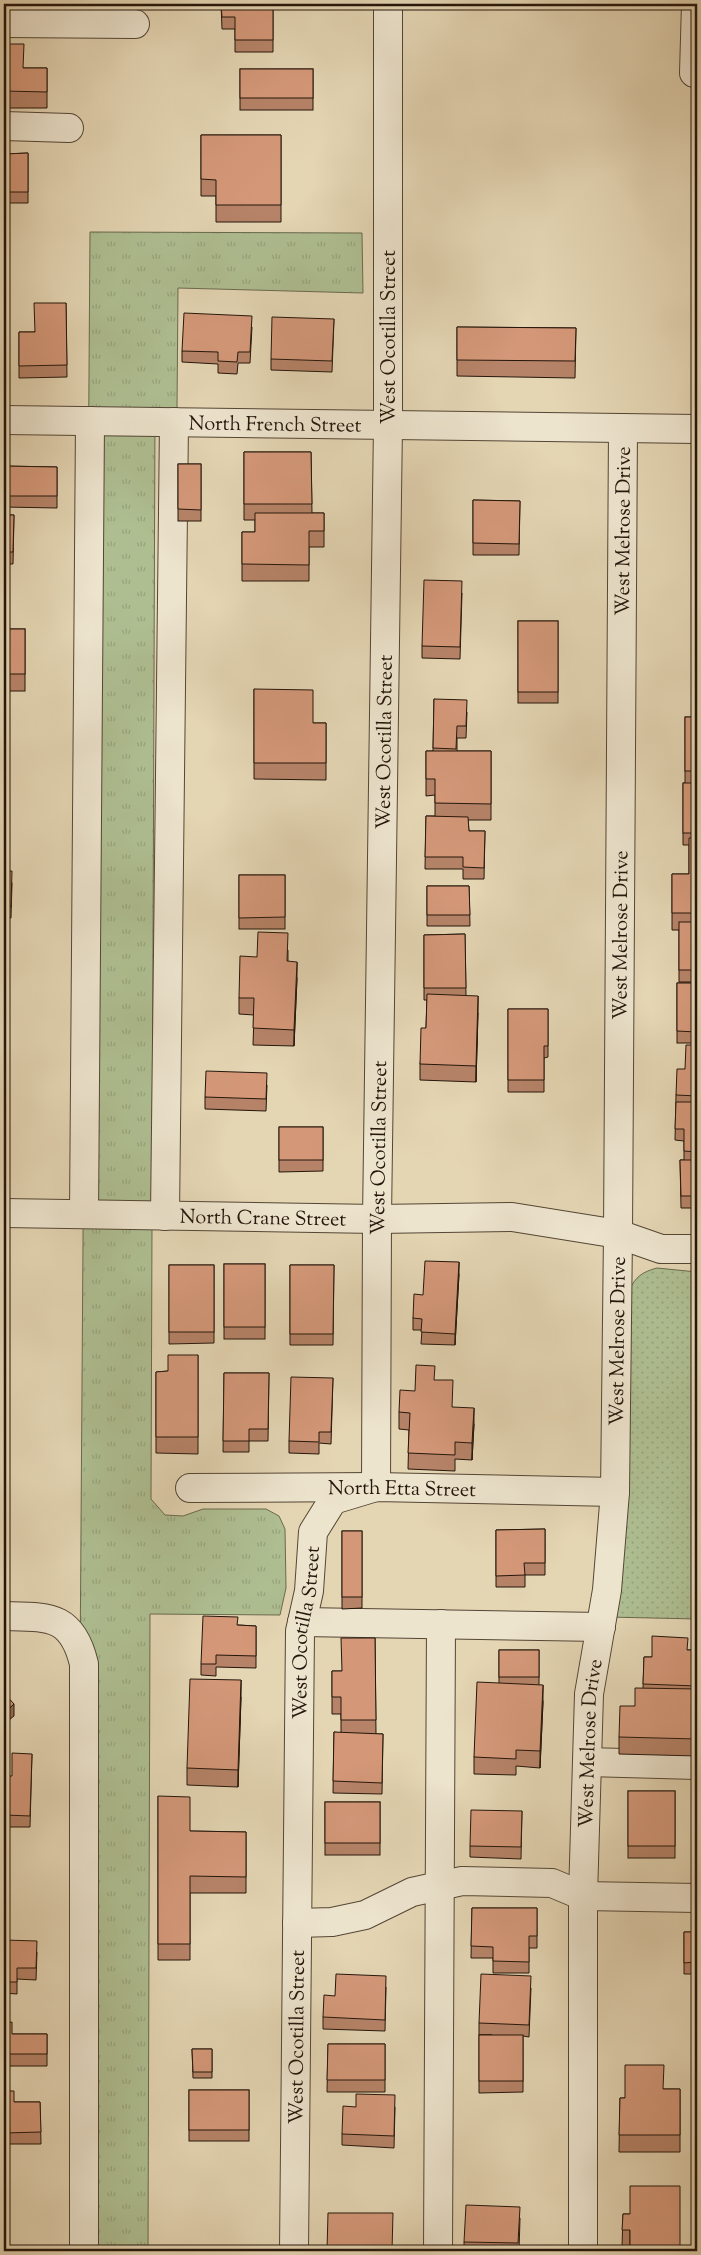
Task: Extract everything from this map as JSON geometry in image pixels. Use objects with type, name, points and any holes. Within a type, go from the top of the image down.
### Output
[{"type":"street","name":"West Ocotilla Street","points":[[294,2251],[300,1631],[309,1591],[313,1532],[333,1500],[376,1487],[377,1219],[388,425],[388,4]]},
{"type":"street","points":[[696,4],[694,73],[697,73]]},
{"type":"street","points":[[4,23],[135,24]]},
{"type":"street","points":[[4,126],[69,128]]},
{"type":"street","name":"North French Street","points":[[4,420],[697,429]]},
{"type":"street","points":[[84,1214],[90,421]]},
{"type":"street","points":[[166,1216],[174,422]]},
{"type":"street","name":"West Melrose Drive","points":[[583,2251],[583,1896],[589,1694],[607,1590],[614,1492],[618,1234],[623,428]]},
{"type":"street","name":"North Crane Street","points":[[4,1213],[377,1219],[512,1217],[618,1234],[662,1249],[697,1249]]},
{"type":"street","name":"North Etta Street","points":[[190,1488],[376,1487],[614,1492]]},
{"type":"street","points":[[4,1616],[38,1617],[58,1621],[80,1645],[84,1664],[84,2251]]},
{"type":"street","points":[[302,1622],[600,1627]]},
{"type":"street","points":[[438,2251],[441,1624]]},
{"type":"street","points":[[587,1762],[697,1765]]},
{"type":"street","points":[[297,1923],[332,1922],[365,1915],[412,1892],[462,1881],[552,1883],[583,1896],[697,1898]]},
{"type":"green space","points":[[90,232],[362,233],[363,293],[178,288],[177,409],[155,409],[151,1499],[165,1515],[183,1516],[203,1509],[266,1509],[279,1516],[285,1529],[286,1588],[280,1615],[150,1614],[148,2251],[76,2251]]},
{"type":"green space","points":[[657,1268],[697,1272],[697,1619],[607,1617],[629,1291],[640,1276],[647,1271]]},
{"type":"building","points":[[221,4],[273,4],[273,40],[235,40],[235,17],[222,17]]},
{"type":"building","points":[[4,44],[24,44],[23,68],[47,68],[47,92],[4,91]]},
{"type":"building","points":[[240,69],[313,69],[313,98],[240,98]]},
{"type":"building","points":[[201,135],[281,135],[281,205],[216,205],[216,180],[201,179]]},
{"type":"building","points":[[28,153],[28,192],[4,192],[4,154]]},
{"type":"building","points":[[34,303],[66,303],[67,365],[19,366],[19,332],[35,332]]},
{"type":"building","points":[[184,313],[252,316],[250,352],[238,352],[237,362],[218,361],[218,352],[182,351]]},
{"type":"building","points":[[272,317],[334,319],[332,361],[271,359]]},
{"type":"building","points":[[457,327],[576,328],[575,361],[457,360]]},
{"type":"building","points":[[244,452],[311,452],[312,504],[244,504]]},
{"type":"building","points":[[178,464],[201,464],[201,510],[178,509]]},
{"type":"building","points":[[4,466],[57,467],[57,496],[4,496]]},
{"type":"building","points":[[473,500],[520,501],[519,544],[473,543]]},
{"type":"building","points":[[255,513],[324,513],[324,531],[309,531],[309,565],[242,564],[242,532],[255,532]]},
{"type":"building","points":[[4,515],[14,515],[13,552],[4,552]]},
{"type":"building","points":[[424,580],[462,581],[460,647],[422,646]]},
{"type":"building","points":[[518,621],[558,621],[558,692],[518,692]]},
{"type":"building","points":[[4,629],[25,629],[25,674],[4,674]]},
{"type":"building","points":[[254,689],[313,690],[313,723],[326,723],[326,763],[254,763]]},
{"type":"building","points":[[434,699],[467,700],[466,726],[457,726],[456,749],[433,748]]},
{"type":"building","points":[[685,717],[697,717],[697,771],[685,771]]},
{"type":"building","points":[[426,751],[491,751],[491,804],[435,803],[435,779],[426,779]]},
{"type":"building","points":[[683,783],[697,783],[697,833],[683,833]]},
{"type":"building","points":[[426,816],[468,817],[469,831],[485,831],[484,868],[463,867],[463,857],[425,857]]},
{"type":"building","points":[[689,838],[697,838],[697,913],[672,913],[672,874],[689,874]]},
{"type":"building","points":[[4,871],[12,871],[11,907],[4,906]]},
{"type":"building","points":[[239,875],[285,875],[285,917],[239,918]]},
{"type":"building","points":[[427,886],[469,886],[470,915],[427,915]]},
{"type":"building","points":[[679,922],[697,922],[697,970],[679,970]]},
{"type":"building","points":[[258,932],[288,933],[287,961],[297,962],[294,1030],[253,1028],[254,998],[239,998],[240,956],[257,957]]},
{"type":"building","points":[[465,934],[466,988],[424,988],[424,935]]},
{"type":"building","points":[[677,983],[697,983],[697,1032],[677,1031]]},
{"type":"building","points":[[4,989],[5,989],[4,1041]]},
{"type":"building","points":[[427,994],[478,996],[476,1066],[420,1064],[421,1028],[426,1028]]},
{"type":"building","points":[[508,1009],[548,1009],[548,1046],[544,1046],[544,1080],[508,1080]]},
{"type":"building","points":[[686,1045],[697,1045],[697,1096],[676,1095],[677,1069],[685,1069]]},
{"type":"building","points":[[206,1071],[267,1073],[266,1099],[205,1097]]},
{"type":"building","points":[[676,1102],[697,1102],[697,1152],[684,1151],[684,1129],[675,1129]]},
{"type":"building","points":[[5,1122],[5,1151],[4,1151]]},
{"type":"building","points":[[279,1127],[323,1127],[323,1160],[279,1160]]},
{"type":"building","points":[[680,1160],[697,1160],[697,1196],[681,1196]]},
{"type":"building","points":[[425,1261],[459,1262],[455,1334],[421,1332],[422,1319],[413,1318],[414,1294],[423,1295]]},
{"type":"building","points":[[224,1264],[265,1264],[265,1327],[224,1327]]},
{"type":"building","points":[[169,1265],[214,1265],[214,1332],[169,1332]]},
{"type":"building","points":[[290,1265],[334,1265],[333,1334],[290,1334]]},
{"type":"building","points":[[168,1355],[198,1355],[198,1437],[156,1437],[156,1372],[168,1371]]},
{"type":"building","points":[[416,1365],[435,1366],[434,1380],[453,1380],[452,1407],[474,1408],[472,1443],[455,1442],[455,1455],[408,1453],[410,1413],[399,1412],[400,1390],[415,1391]]},
{"type":"building","points":[[224,1373],[269,1373],[268,1429],[249,1429],[249,1441],[223,1441]]},
{"type":"building","points":[[291,1377],[333,1378],[331,1432],[319,1432],[319,1442],[289,1441]]},
{"type":"building","points":[[545,1529],[545,1563],[524,1563],[525,1575],[496,1576],[496,1530]]},
{"type":"building","points":[[342,1531],[362,1531],[362,1597],[342,1597]]},
{"type":"building","points":[[203,1616],[238,1617],[237,1625],[256,1626],[256,1656],[216,1655],[216,1664],[201,1664]]},
{"type":"building","points":[[652,1636],[688,1638],[687,1650],[697,1650],[697,1686],[643,1684],[644,1657],[652,1657]]},
{"type":"building","points":[[341,1638],[375,1638],[376,1720],[341,1720],[341,1697],[332,1697],[332,1671],[342,1671]]},
{"type":"building","points":[[499,1650],[539,1650],[539,1677],[499,1677]]},
{"type":"building","points":[[190,1679],[241,1680],[238,1770],[187,1768]]},
{"type":"building","points":[[477,1682],[543,1685],[540,1751],[516,1750],[516,1759],[474,1757]]},
{"type":"building","points":[[635,1688],[697,1689],[697,1739],[619,1737],[620,1706],[635,1706]]},
{"type":"building","points":[[4,1693],[14,1704],[4,1713]]},
{"type":"building","points":[[334,1732],[383,1734],[382,1783],[333,1781]]},
{"type":"building","points":[[12,1753],[32,1754],[30,1816],[5,1815],[6,1776],[12,1776]]},
{"type":"building","points":[[628,1791],[675,1791],[675,1846],[628,1846]]},
{"type":"building","points":[[158,1796],[190,1797],[190,1831],[246,1832],[246,1877],[190,1876],[190,1944],[158,1944]]},
{"type":"building","points":[[325,1802],[380,1802],[380,1843],[325,1843]]},
{"type":"building","points":[[471,1810],[522,1811],[521,1847],[470,1846]]},
{"type":"building","points":[[472,1908],[537,1908],[537,1936],[529,1936],[529,1962],[493,1961],[493,1947],[471,1946]]},
{"type":"building","points":[[684,1932],[697,1932],[697,1995],[695,1962],[684,1963]]},
{"type":"building","points":[[4,1940],[37,1941],[36,1968],[17,1968],[17,1982],[4,1982]]},
{"type":"building","points":[[336,1974],[386,1976],[385,2020],[323,2017],[324,1995],[335,1996]]},
{"type":"building","points":[[481,1974],[531,1976],[529,2025],[479,2023]]},
{"type":"building","points":[[12,2022],[12,2034],[47,2034],[47,2054],[4,2054],[4,2023]]},
{"type":"building","points":[[479,2035],[523,2035],[523,2081],[479,2081]]},
{"type":"building","points":[[328,2044],[385,2044],[385,2080],[327,2080]]},
{"type":"building","points":[[192,2049],[212,2049],[212,2072],[193,2072]]},
{"type":"building","points":[[625,2065],[664,2065],[663,2089],[680,2089],[680,2135],[619,2135],[620,2098],[625,2098]]},
{"type":"building","points":[[189,2090],[249,2090],[249,2130],[189,2130]]},
{"type":"building","points":[[4,2091],[14,2091],[14,2102],[40,2102],[41,2132],[4,2133]]},
{"type":"building","points":[[356,2094],[395,2095],[394,2136],[342,2134],[343,2106],[356,2107]]},
{"type":"building","points":[[630,2186],[680,2186],[680,2251],[630,2251],[630,2230],[622,2230],[623,2214],[630,2214]]},
{"type":"building","points":[[466,2205],[520,2207],[518,2243],[464,2242]]},
{"type":"building","points":[[328,2213],[393,2213],[392,2251],[327,2251]]}]
